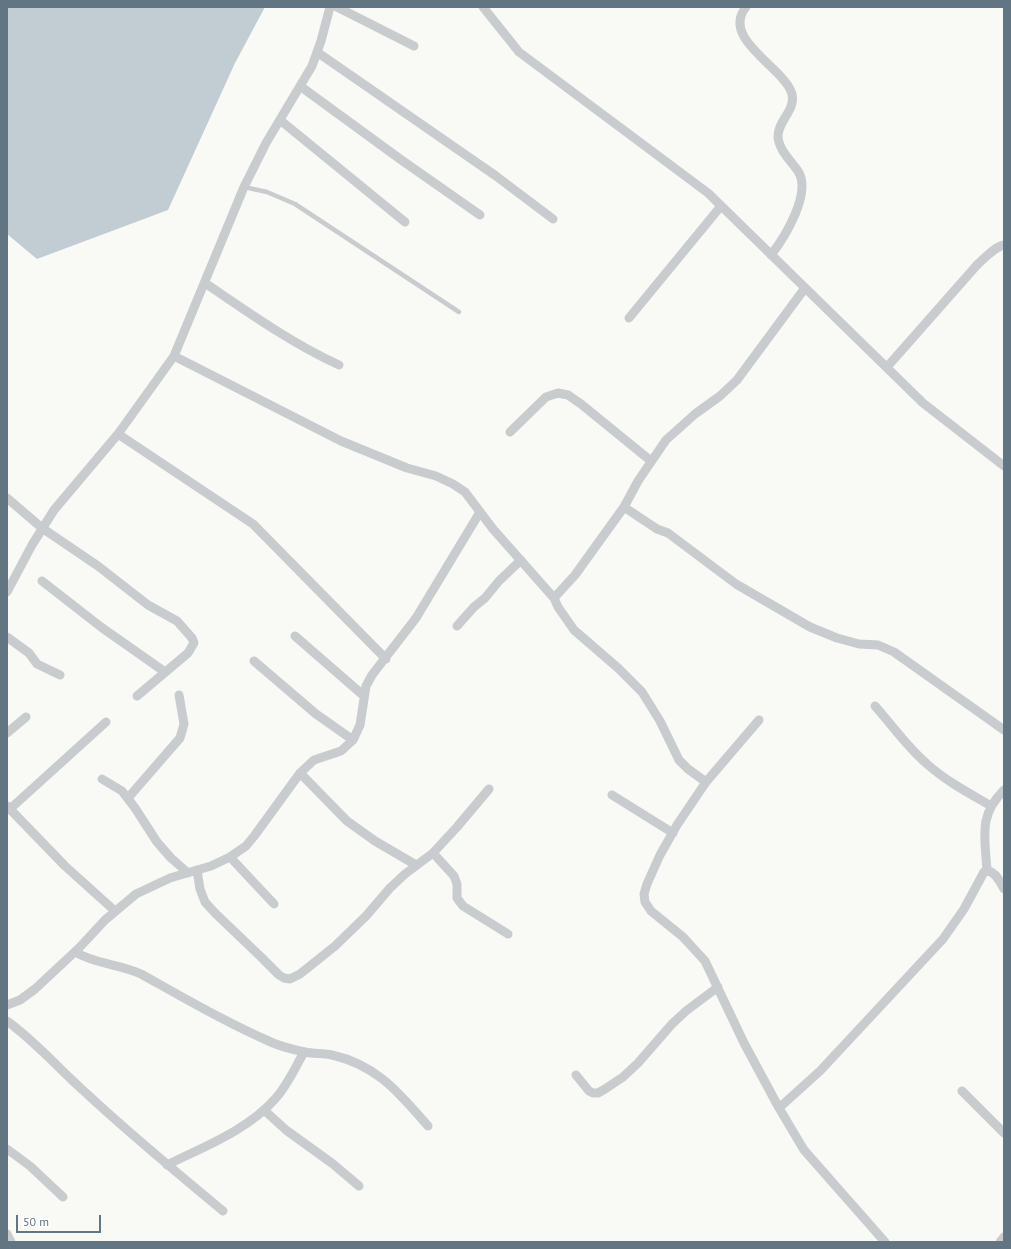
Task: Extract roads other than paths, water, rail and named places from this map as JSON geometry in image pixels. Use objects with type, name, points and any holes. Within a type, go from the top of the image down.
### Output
[{"type":"street","points":[[7,592],[42,528],[54,510],[118,434],[174,356],[244,187],[266,142],[312,66],[321,41],[330,7]]},
{"type":"street","points":[[337,7],[414,46]]},
{"type":"street","points":[[483,7],[519,52],[708,194],[923,403],[1004,466]]},
{"type":"street","points":[[746,7],[742,11],[740,23],[745,37],[752,48],[782,79],[792,93],[792,103],[779,128],[778,138],[784,152],[799,173],[802,183],[801,194],[794,214],[782,241],[771,255]]},
{"type":"street","points":[[317,52],[496,176],[553,219]]},
{"type":"street","points":[[300,86],[400,160],[480,215]]},
{"type":"street","points":[[280,120],[405,222]]},
{"type":"street","points":[[629,318],[721,206]]},
{"type":"street","points":[[887,367],[977,265],[993,250],[1004,245]]},
{"type":"street","points":[[204,283],[296,343],[339,365]]},
{"type":"street","points":[[554,598],[575,575],[624,507],[651,461],[666,440],[695,414],[720,396],[737,380],[805,288]]},
{"type":"street","points":[[174,356],[341,441],[407,468],[436,476],[453,484],[465,492],[480,512],[554,598],[574,630],[618,668],[642,692],[660,721],[679,760],[688,769],[706,782]]},
{"type":"street","points":[[510,432],[546,397],[558,393],[568,395],[651,461]]},
{"type":"street","points":[[118,434],[253,524],[386,659]]},
{"type":"street","points":[[7,498],[42,528],[98,566],[148,605],[177,621],[192,638],[194,643],[192,648],[137,696]]},
{"type":"street","points":[[624,507],[657,528],[668,533],[736,584],[810,627],[837,638],[860,644],[878,645],[894,652],[1004,730]]},
{"type":"street","points":[[7,1004],[20,1000],[35,989],[75,952],[105,920],[136,894],[170,878],[222,862],[246,846],[300,773],[314,760],[341,751],[353,740],[360,725],[366,686],[372,675],[386,659],[416,618],[480,512]]},
{"type":"street","points":[[457,626],[521,560]]},
{"type":"street","points":[[42,581],[101,627],[165,672]]},
{"type":"street","points":[[295,636],[364,696]]},
{"type":"street","points":[[7,637],[29,652],[37,664],[60,675]]},
{"type":"street","points":[[254,661],[316,714],[353,740]]},
{"type":"street","points":[[128,798],[180,738],[184,724],[179,695]]},
{"type":"street","points":[[875,706],[916,754],[926,763],[948,780],[991,806]]},
{"type":"street","points":[[7,733],[26,717]]},
{"type":"street","points":[[759,720],[706,782],[673,832],[660,855],[647,884],[644,894],[645,902],[650,911],[683,936],[705,961],[744,1043],[779,1108],[804,1150],[885,1242]]},
{"type":"street","points":[[106,722],[8,808],[65,866],[115,911]]},
{"type":"street","points":[[300,773],[352,824],[375,842],[416,865]]},
{"type":"street","points":[[102,779],[122,791],[158,842],[171,858],[188,873]]},
{"type":"street","points":[[197,870],[200,889],[205,902],[215,914],[261,956],[279,975],[290,979],[300,974],[335,946],[366,916],[395,883],[433,852],[457,827],[489,789]]},
{"type":"street","points":[[987,871],[984,830],[987,814],[995,799],[1004,790]]},
{"type":"street","points":[[612,795],[673,832]]},
{"type":"street","points":[[433,852],[454,876],[457,884],[457,898],[463,906],[508,934]]},
{"type":"street","points":[[230,857],[274,904]]},
{"type":"street","points":[[987,871],[992,872],[996,876],[1004,889]]},
{"type":"street","points":[[779,1108],[820,1071],[943,939],[964,909],[983,874],[987,871]]},
{"type":"street","points":[[75,952],[89,959],[132,970],[141,974],[203,1009],[275,1043],[304,1052],[330,1055],[346,1059],[373,1071],[393,1088],[428,1126]]},
{"type":"street","points":[[576,1075],[589,1091],[593,1093],[598,1093],[605,1089],[623,1077],[638,1064],[672,1024],[686,1011],[718,987]]},
{"type":"street","points":[[7,1020],[28,1037],[85,1093],[223,1210]]},
{"type":"street","points":[[167,1164],[219,1140],[250,1122],[275,1099],[284,1088],[304,1052]]},
{"type":"street","points":[[962,1091],[1004,1133]]},
{"type":"street","points":[[264,1110],[286,1130],[333,1164],[359,1186]]},
{"type":"street","points":[[7,1149],[30,1166],[62,1197]]},
{"type":"street","points":[[7,1234],[11,1242]]},
{"type":"street","points":[[1000,1242],[1004,1237]]},
{"type":"lane","points":[[244,187],[266,192],[295,204],[459,312]]}]
